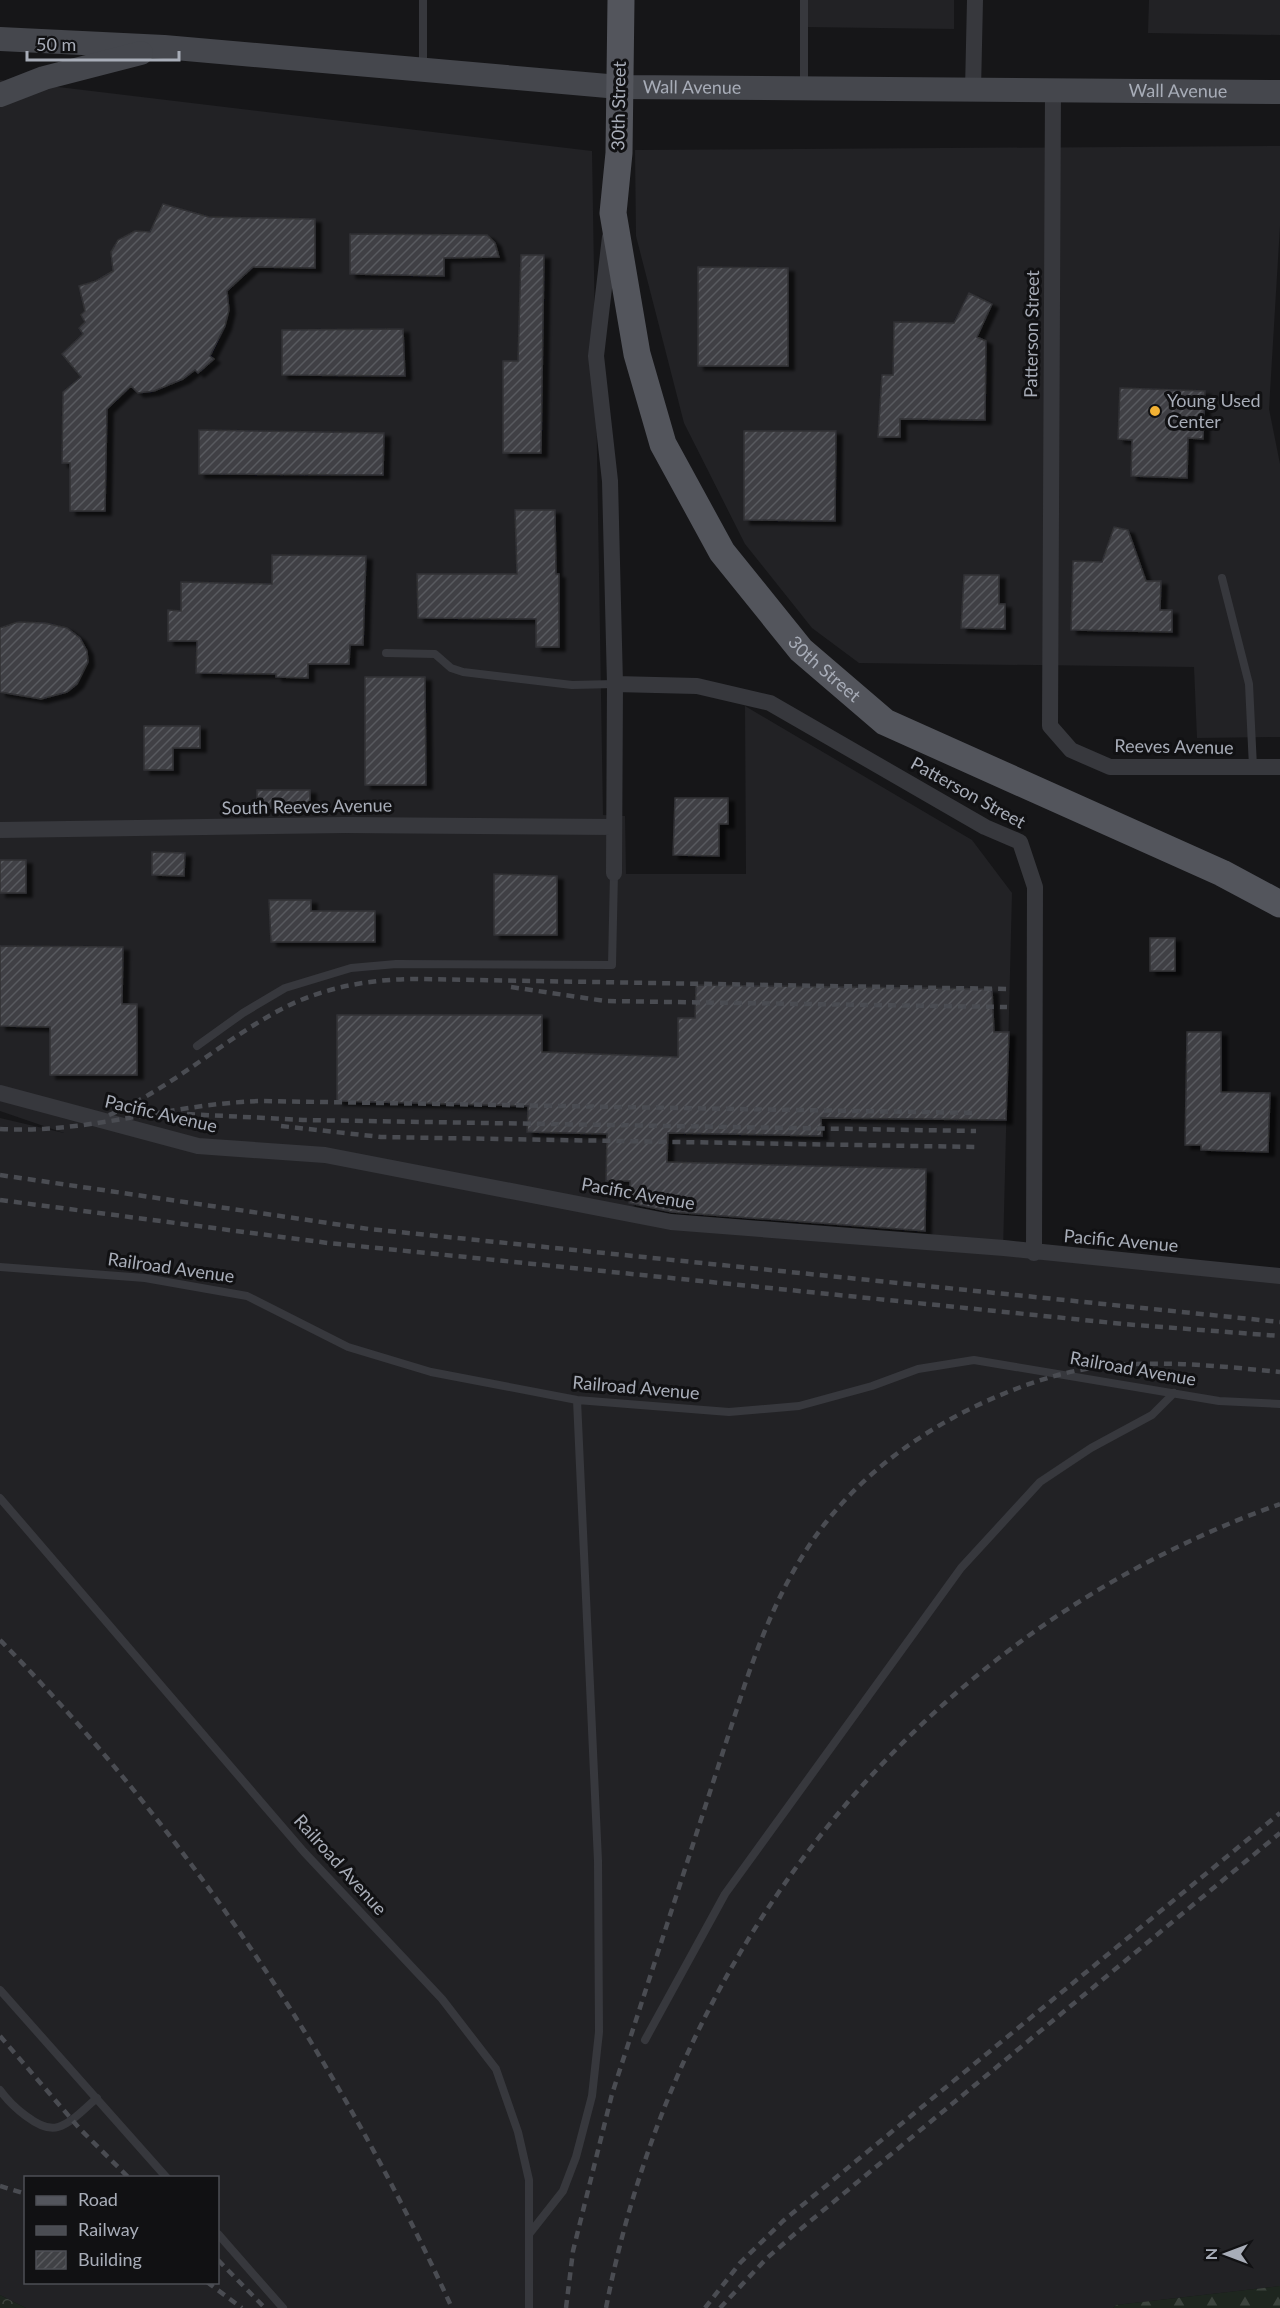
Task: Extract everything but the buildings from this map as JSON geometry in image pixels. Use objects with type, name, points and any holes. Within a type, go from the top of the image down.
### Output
[{"type":"main road","name":"30th Street","points":[[621,0],[619,153],[613,213],[637,354],[663,444],[722,552],[801,650],[885,722],[1222,873],[1280,904]]},
{"type":"main road","name":"Wall Avenue","points":[[0,39],[164,47],[619,87],[1280,92]]},
{"type":"main road","points":[[0,95],[44,78],[164,47]]},
{"type":"street","points":[[973,90],[975,0]]},
{"type":"street","name":"Patterson Street","points":[[1053,90],[1048,695],[1050,726],[1071,750]]},
{"type":"street","name":"30th Street","points":[[613,213],[596,356],[610,480],[615,684],[614,873]]},
{"type":"street","name":"Patterson Street","points":[[615,684],[697,686],[770,703],[985,827],[1020,842],[1035,887],[1034,1253]]},
{"type":"street","name":"Reeves Avenue","points":[[1071,750],[1110,767],[1280,767]]},
{"type":"street","name":"South Reeves Avenue","points":[[0,830],[344,825],[614,827]]},
{"type":"street","name":"Pacific Avenue","points":[[0,1093],[198,1146],[325,1155],[670,1222],[1280,1276]]},
{"type":"lane","points":[[423,0],[423,70]]},
{"type":"lane","points":[[804,0],[804,89]]},
{"type":"lane","points":[[1222,578],[1249,684],[1253,767]]},
{"type":"lane","points":[[386,653],[435,654],[451,668],[463,672],[572,685],[615,684]]},
{"type":"lane","points":[[197,1046],[243,1013],[285,988],[351,968],[396,964],[612,965],[614,873]]},
{"type":"lane","name":"Railroad Avenue","points":[[0,1267],[145,1278],[246,1296],[348,1347],[431,1372],[577,1400],[729,1412],[800,1406],[873,1386],[918,1369],[974,1360],[1219,1401],[1280,1404]]},
{"type":"lane","points":[[645,2040],[725,1894],[961,1568],[1040,1482],[1091,1448],[1152,1415],[1174,1393]]},
{"type":"lane","points":[[530,2234],[563,2191],[576,2157],[592,2096],[599,2032],[598,1862],[577,1400]]},
{"type":"lane","name":"Railroad Avenue","points":[[0,1498],[304,1852],[442,1999],[496,2069],[518,2132],[529,2180],[529,2308]]},
{"type":"lane","points":[[0,1990],[165,2176]]},
{"type":"lane","points":[[0,2090],[7,2101],[24,2115],[43,2126],[54,2128],[62,2126],[97,2098]]},
{"type":"lane","points":[[219,2235],[283,2308]]},
{"type":"shaded area","points":[[806,0],[954,0],[954,29],[805,27]]},
{"type":"shaded area","points":[[1149,0],[1280,0],[1280,35],[1148,33]]},
{"type":"shaded area","points":[[0,80],[592,151],[603,815],[625,816],[626,874],[746,874],[745,706],[972,840],[1012,893],[1003,1252],[1280,1283],[1280,2286],[1116,2305],[1113,2308],[26,2308],[0,2295],[0,1118],[64,1133],[0,1111]]},
{"type":"shaded area","points":[[1280,146],[1280,226],[1269,409],[1280,464],[1280,737],[1197,738],[1194,667],[859,663],[812,628],[745,544],[684,423],[636,236],[635,150]]},
{"type":"green space","points":[[1280,2286],[1280,2308],[1113,2308],[1116,2305]]},
{"type":"green space","points":[[0,2295],[26,2308],[0,2308]]},
{"type":"railway","points":[[109,1115],[153,1092],[276,1012],[309,997],[362,983],[417,979],[1007,989]]},
{"type":"railway","points":[[511,987],[605,1001],[1007,1007]]},
{"type":"railway","points":[[0,1129],[66,1127],[196,1107],[262,1101],[976,1113]]},
{"type":"railway","points":[[187,1114],[303,1120],[976,1131]]},
{"type":"railway","points":[[281,1126],[381,1137],[976,1147]]},
{"type":"railway","points":[[0,1175],[369,1229],[1280,1322]]},
{"type":"railway","points":[[0,1200],[328,1243],[1123,1324],[1280,1336]]},
{"type":"railway","points":[[566,2308],[573,2251],[612,2094],[744,1687],[778,1600],[800,1559],[827,1521],[849,1495],[875,1472],[931,1430],[993,1398],[1026,1385],[1085,1369],[1140,1364],[1197,1365],[1280,1372]]},
{"type":"railway","points":[[606,2308],[641,2173],[691,2045],[757,1926],[836,1816],[929,1717],[1034,1632],[1152,1560],[1280,1504]]},
{"type":"railway","points":[[0,1640],[69,1714],[135,1791],[197,1872],[255,1954],[310,2040],[361,2127],[452,2308]]},
{"type":"railway","points":[[705,2308],[740,2263],[783,2221],[1280,1813]]},
{"type":"railway","points":[[720,2308],[767,2258],[797,2232],[1280,1833]]},
{"type":"railway","points":[[0,2036],[80,2129],[127,2176]]},
{"type":"railway","points":[[0,2186],[24,2193]]},
{"type":"railway","points":[[219,2261],[265,2308]]},
{"type":"railway","points":[[210,2284],[242,2308]]},
{"type":"place","name":"Young Used Center","points":[[1155,411]]}]
